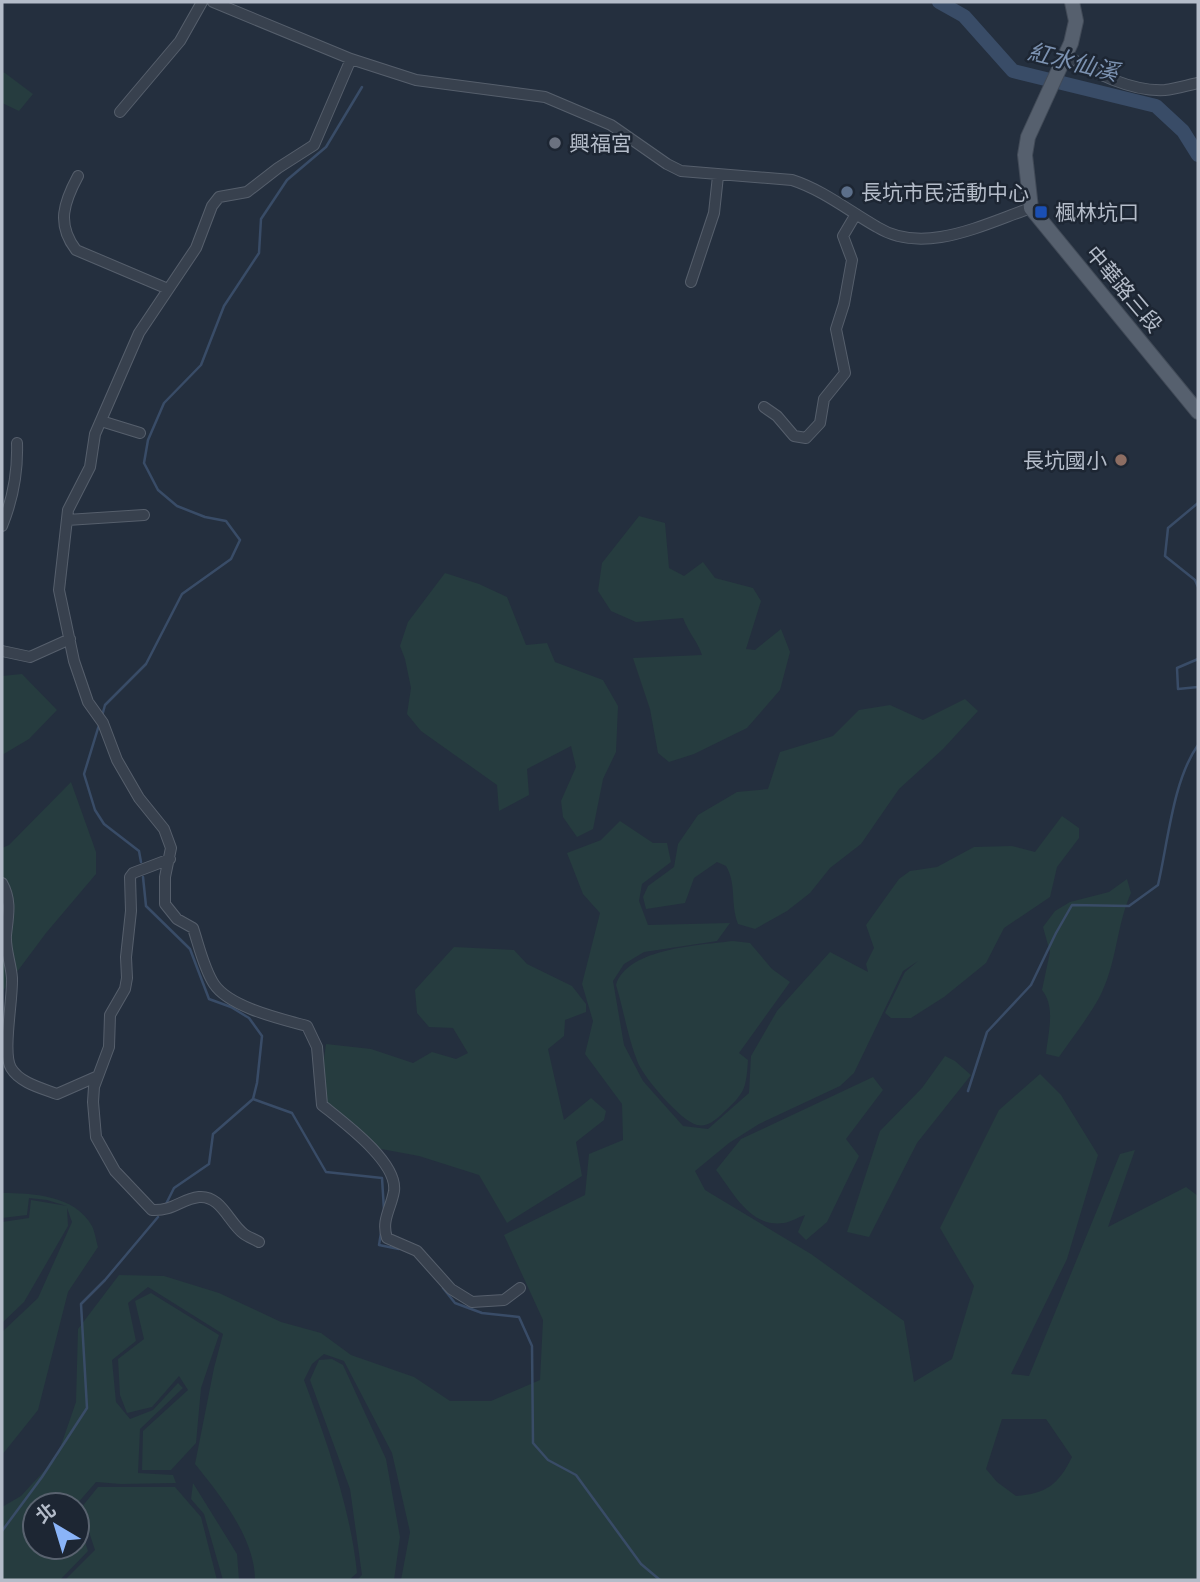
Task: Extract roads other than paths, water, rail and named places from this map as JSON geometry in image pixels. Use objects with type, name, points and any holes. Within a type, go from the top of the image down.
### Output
[{"type":"main road","points":[[1031,208],[1025,155],[1027,137],[1065,57],[1076,20],[1072,2]]},
{"type":"main road","name":"中華路三段","points":[[1031,208],[1198,412]]},
{"type":"street","points":[[120,112],[180,41],[202,2]]},
{"type":"street","points":[[213,2],[351,59],[416,80],[545,97],[611,125],[681,171],[792,180],[809,186],[898,238],[919,240],[960,233],[1031,208]]},
{"type":"street","points":[[1065,57],[1088,70],[1144,89],[1167,90],[1198,83]]},
{"type":"street","points":[[351,59],[314,145],[247,192],[219,197],[205,220],[196,248],[139,333],[95,434],[90,467],[68,510],[58,590],[74,661],[88,702],[100,718],[126,778],[164,830],[171,848],[165,877],[165,904],[177,919],[193,928],[216,988],[230,999],[276,1018],[307,1026],[317,1047],[322,1105],[355,1132],[387,1166],[395,1188],[384,1228],[387,1238],[417,1251],[451,1289],[472,1302],[504,1300],[520,1288]]},
{"type":"street","points":[[78,176],[66,199],[64,219],[66,237],[76,250],[169,289]]},
{"type":"street","points":[[691,282],[714,213],[718,176]]},
{"type":"street","points":[[764,407],[777,416],[794,436],[806,438],[820,423],[824,399],[845,373],[836,329],[844,304],[852,260],[843,236],[856,214]]},
{"type":"street","points":[[101,421],[140,433]]},
{"type":"street","points":[[2,526],[11,504],[18,467],[17,443]]},
{"type":"street","points":[[67,520],[144,515]]},
{"type":"street","points":[[2,651],[30,657],[70,639]]},
{"type":"street","points":[[170,859],[133,873],[130,877],[127,978],[125,989],[110,1015],[109,1047],[98,1076],[93,1101],[96,1137],[115,1171],[152,1210],[166,1211],[200,1197],[211,1200],[224,1209],[244,1235],[259,1242]]},
{"type":"street","points":[[2,883],[8,896],[6,938],[12,977],[9,1065],[17,1076],[57,1094],[98,1076]]},
{"type":"waterway","name":"紅水仙溪","points":[[939,2],[964,16],[1013,71],[1156,106],[1183,131],[1198,155]]},
{"type":"waterway","points":[[102,716],[105,705],[146,664],[182,594],[231,559],[240,540],[226,521],[205,517],[177,506],[158,490],[144,463],[148,440],[164,403],[201,365],[224,306],[259,253],[261,219],[287,180],[326,147],[362,87]]},
{"type":"waterway","points":[[1198,503],[1168,528],[1165,556],[1195,580],[1198,587]]},
{"type":"waterway","points":[[1198,659],[1177,668],[1178,689],[1198,687]]},
{"type":"waterway","points":[[99,725],[84,774],[95,810],[104,824],[139,851],[141,862]]},
{"type":"waterway","points":[[968,1091],[987,1032],[1031,985],[1072,905],[1129,906],[1158,885],[1177,793],[1198,745]]},
{"type":"waterway","points":[[143,877],[146,906],[190,949],[209,999],[231,1007],[249,1018],[262,1036],[253,1099],[292,1113],[326,1172],[382,1178],[384,1210]]},
{"type":"waterway","points":[[166,1204],[174,1188],[209,1164],[213,1134],[253,1099]]},
{"type":"waterway","points":[[2,1531],[42,1477],[87,1408],[81,1304],[158,1217]]},
{"type":"waterway","points":[[381,1233],[379,1245],[399,1249]]},
{"type":"waterway","points":[[443,1288],[455,1303],[482,1313],[519,1317],[532,1346],[533,1443],[548,1460],[576,1475],[641,1564],[660,1580]]},
{"type":"place","name":"興福宮","points":[[555,143]]},
{"type":"place","name":"長坑市民活動中心","points":[[847,192]]},
{"type":"place","name":"楓林坑口","points":[[1041,212]]},
{"type":"place","name":"長坑國小","points":[[1121,460]]}]
